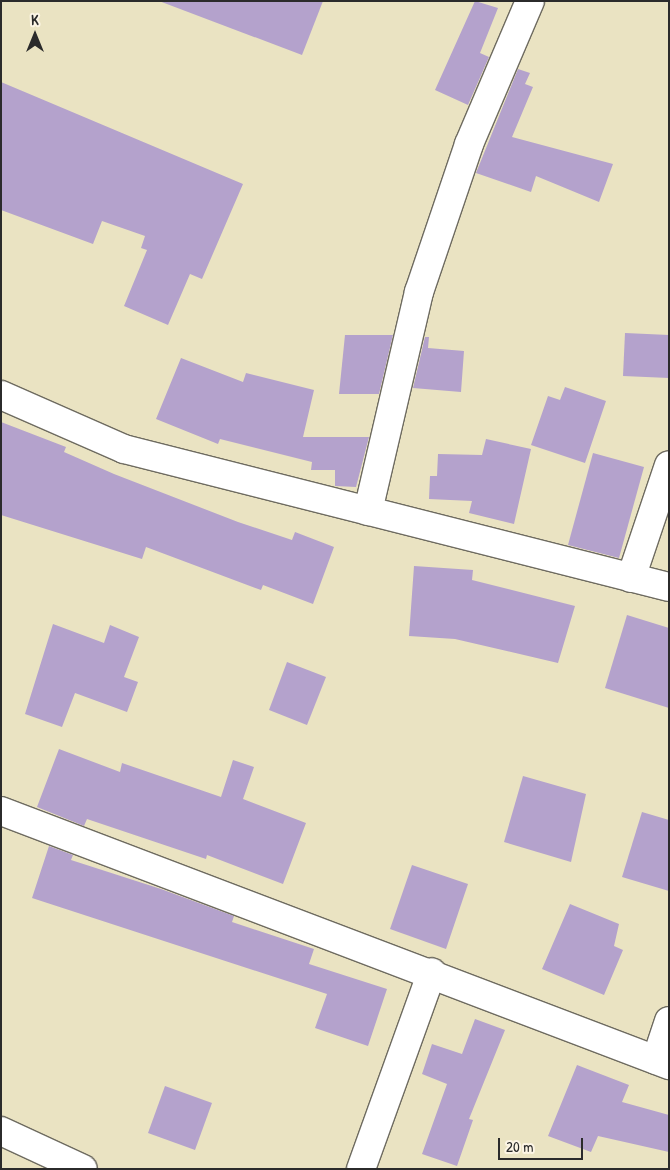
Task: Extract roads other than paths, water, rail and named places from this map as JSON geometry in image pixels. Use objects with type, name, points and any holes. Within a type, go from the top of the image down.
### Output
[{"type":"street","points":[[368,512],[419,292],[469,144],[530,1]]},
{"type":"street","points":[[1,395],[124,449],[669,587]]},
{"type":"street","points":[[631,578],[669,465]]},
{"type":"street","points":[[1,811],[432,972],[662,1062],[669,1021]]},
{"type":"street","points":[[362,1169],[432,972]]},
{"type":"street","points":[[1,1130],[83,1169]]}]
